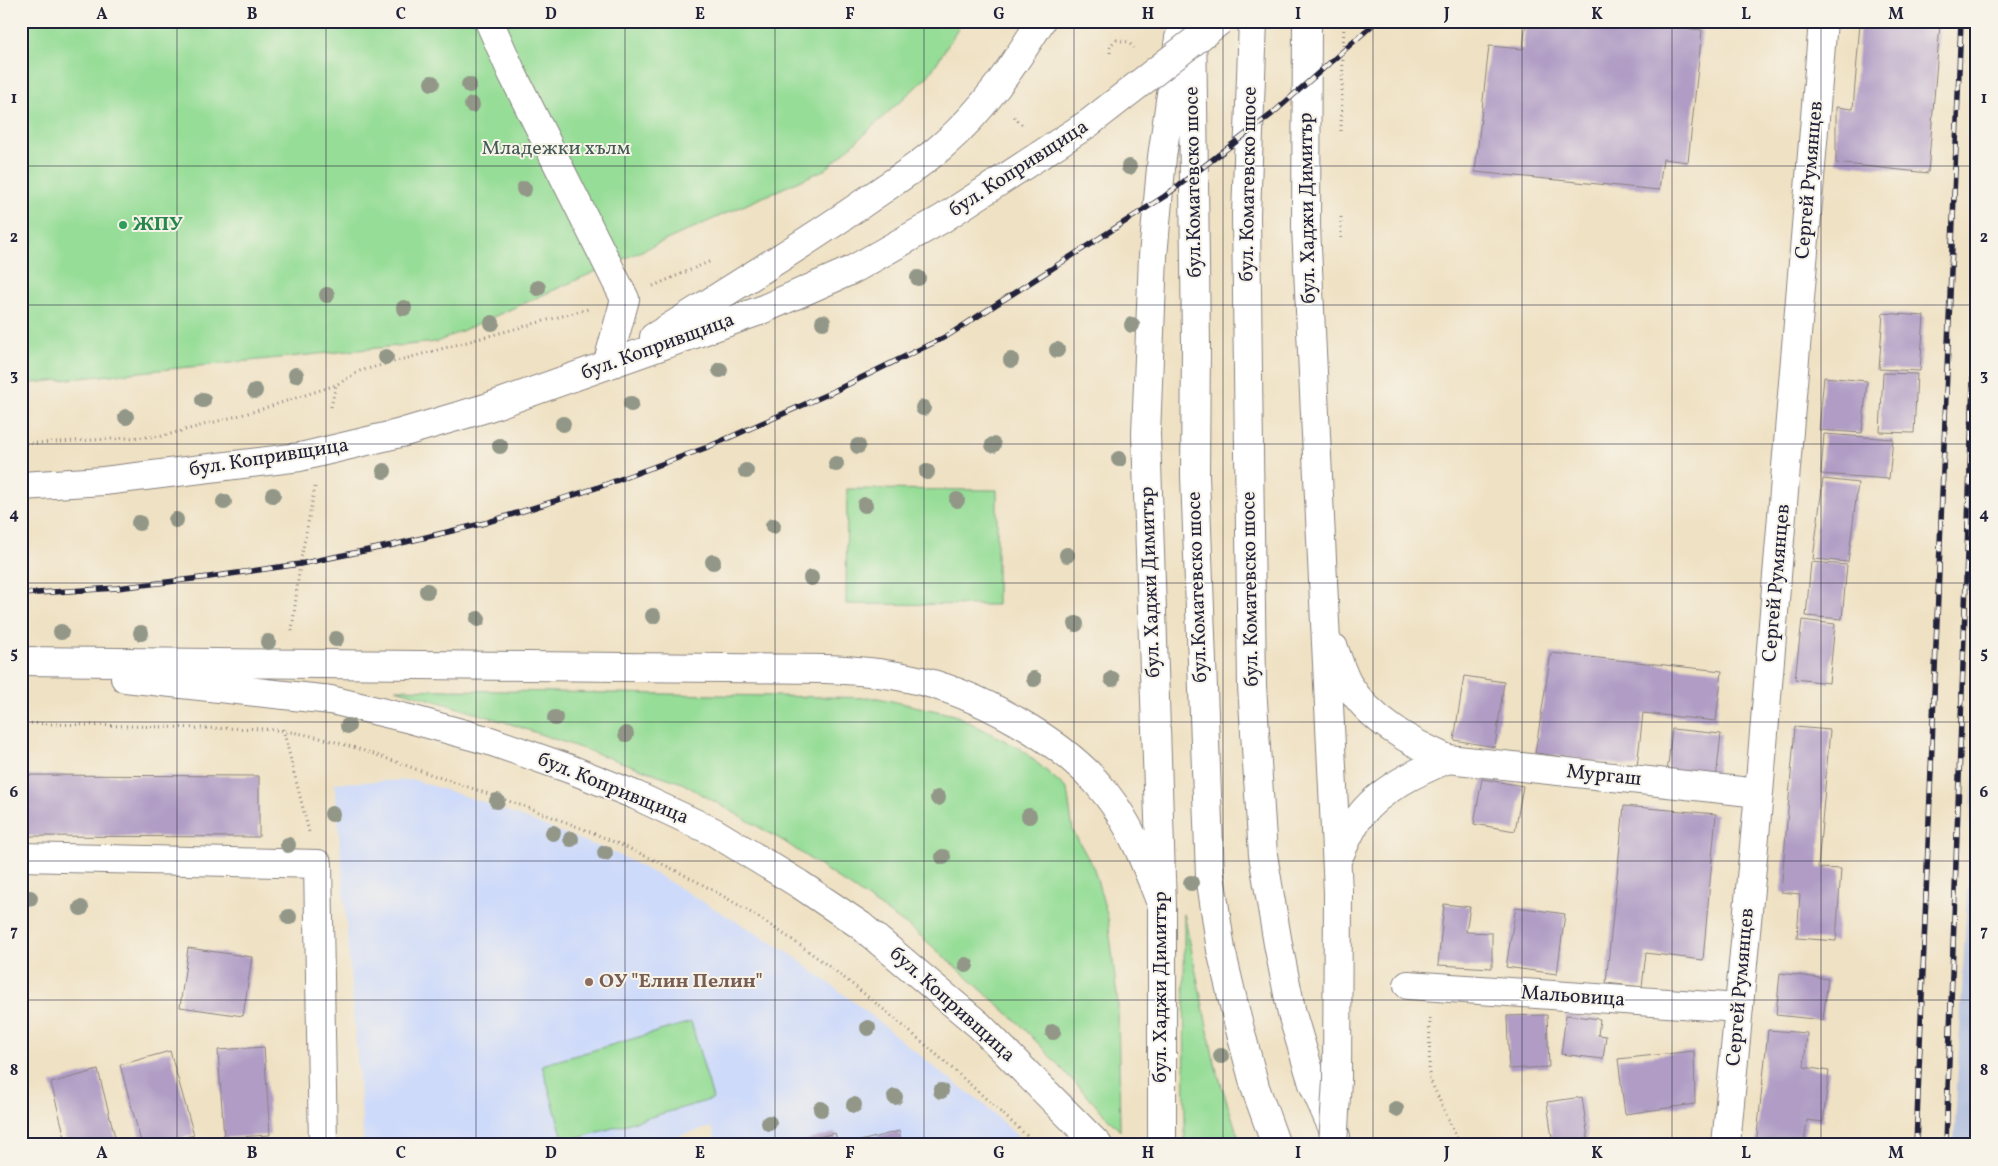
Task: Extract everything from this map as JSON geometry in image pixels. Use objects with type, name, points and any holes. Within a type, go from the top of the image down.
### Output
[{"type":"main road","points":[[489,21],[512,73],[624,299],[607,365]]},
{"type":"main road","points":[[607,365],[784,257],[943,146],[976,113],[1011,70],[1041,21]]},
{"type":"main road","name":"бул. Хаджи Димитър","points":[[1162,1145],[1162,906],[1147,495],[1147,414],[1153,256],[1162,157],[1181,21]]},
{"type":"main road","name":"бул.Коматевско шосе","points":[[1192,21],[1196,344],[1194,476],[1210,875],[1221,950],[1236,1018],[1255,1087],[1276,1145]]},
{"type":"main road","name":"бул. Копривщица","points":[[21,486],[104,481],[300,456],[401,433],[486,408],[759,311],[852,270],[942,219],[1089,123],[1220,21]]},
{"type":"main road","name":"бул. Коматевско шосе","points":[[1253,21],[1246,215],[1252,686],[1263,855],[1292,1014],[1313,1084],[1340,1145]]},
{"type":"main road","name":"бул. Хаджи Димитър","points":[[1307,21],[1306,227],[1338,892],[1337,1080],[1333,1145]]},
{"type":"main road","name":"Сергей Румянцев","points":[[1726,1145],[1759,794],[1823,21]]},
{"type":"main road","points":[[1326,628],[1347,682],[1362,704],[1371,713],[1416,744],[1448,759]]},
{"type":"main road","points":[[21,661],[825,669],[869,671],[909,678],[985,704],[1022,724],[1072,759],[1107,794],[1127,824],[1144,860],[1162,906]]},
{"type":"main road","name":"бул. Копривщица","points":[[21,667],[331,700],[410,718],[490,741],[570,769],[635,796],[714,832],[799,884],[860,925],[979,1024],[1098,1145]]},
{"type":"main road","points":[[1337,859],[1361,815],[1376,800],[1421,770],[1448,759]]},
{"type":"main road","name":"Мургаш","points":[[1448,759],[1759,794]]},
{"type":"main road","points":[[21,856],[318,864],[323,1145]]},
{"type":"main road","name":"Мальовица","points":[[1419,986],[1739,1008]]},
{"type":"path","points":[[1110,53],[1113,42],[1117,40],[1128,42],[1134,48]]},
{"type":"path","points":[[1016,119],[1025,128]]},
{"type":"path","points":[[21,444],[163,436],[259,410],[336,385],[360,370],[624,299],[716,259]]},
{"type":"path","points":[[331,407],[336,385]]},
{"type":"path","points":[[292,631],[300,564],[316,487]]},
{"type":"path","points":[[283,722],[283,731],[318,864]]},
{"type":"path","points":[[21,723],[283,731],[336,743],[515,803],[596,833],[639,852],[735,903],[791,939],[859,990],[922,1041],[1037,1145]]},
{"type":"path","points":[[1419,986],[1428,1077],[1460,1145]]},
{"type":"shaded area","points":[[1977,700],[1977,1145],[1954,1145]]},
{"type":"shaded area","name":"ОУ \"Елин Пелин\"","points":[[414,780],[483,802],[617,854],[661,877],[788,952],[867,1012],[944,1075],[980,1101],[1027,1145],[717,1145],[712,1127],[643,1145],[364,1145],[335,783]]},
{"type":"green space","name":"Младежки хълм","points":[[21,21],[963,21],[929,75],[826,169],[437,342],[21,384]]},
{"type":"green space","points":[[847,489],[997,490],[997,605],[846,604]]},
{"type":"green space","points":[[396,689],[878,698],[955,715],[1021,749],[1067,789],[1073,831],[1094,869],[1108,918],[1118,1004],[1120,1131],[1020,1024],[915,931],[785,842],[682,783],[505,722]]},
{"type":"green space","points":[[1184,914],[1215,1065],[1241,1145],[1185,1145]]},
{"type":"green space","points":[[691,1022],[713,1099],[564,1142],[542,1065]]},
{"type":"building","points":[[1526,21],[1612,21],[1702,30],[1688,162],[1663,159],[1659,190],[1475,172],[1489,46],[1523,49]]},
{"type":"building","points":[[1860,24],[1940,24],[1928,173],[1836,163],[1836,107],[1853,109]]},
{"type":"building","points":[[1883,313],[1924,316],[1920,371],[1879,369]]},
{"type":"building","points":[[1883,373],[1917,374],[1914,433],[1880,432]]},
{"type":"building","points":[[1824,377],[1867,381],[1862,433],[1819,430]]},
{"type":"building","points":[[1824,434],[1893,439],[1889,479],[1821,474]]},
{"type":"building","points":[[1823,479],[1858,483],[1848,562],[1813,559]]},
{"type":"building","points":[[1811,562],[1847,565],[1842,619],[1806,616]]},
{"type":"building","points":[[1802,620],[1835,624],[1829,683],[1795,679]]},
{"type":"building","points":[[1551,653],[1722,671],[1716,721],[1643,713],[1637,767],[1535,753]]},
{"type":"building","points":[[1464,676],[1504,682],[1495,747],[1454,740]]},
{"type":"building","points":[[1795,727],[1830,730],[1818,868],[1841,869],[1836,941],[1797,938],[1800,894],[1781,892]]},
{"type":"building","points":[[1672,729],[1721,734],[1716,779],[1667,774]]},
{"type":"building","points":[[21,775],[259,776],[259,837],[21,836]]},
{"type":"building","points":[[1482,779],[1523,786],[1515,831],[1474,824]]},
{"type":"building","points":[[1624,806],[1716,814],[1703,960],[1646,953],[1642,987],[1606,983]]},
{"type":"building","points":[[1444,904],[1470,907],[1466,932],[1492,933],[1492,968],[1438,965]]},
{"type":"building","points":[[1516,907],[1565,914],[1557,974],[1506,967]]},
{"type":"building","points":[[188,948],[252,957],[243,1016],[180,1007]]},
{"type":"building","points":[[1780,973],[1828,979],[1823,1020],[1776,1015]]},
{"type":"building","points":[[1547,1015],[1549,1067],[1509,1069],[1507,1016]]},
{"type":"building","points":[[1566,1015],[1600,1019],[1598,1035],[1606,1036],[1603,1059],[1561,1054]]},
{"type":"building","points":[[1768,1030],[1807,1033],[1804,1067],[1829,1071],[1823,1122],[1807,1120],[1804,1145],[1756,1145]]},
{"type":"building","points":[[264,1047],[270,1135],[224,1138],[218,1050]]},
{"type":"building","points":[[170,1051],[194,1135],[157,1145],[142,1145],[120,1065]]},
{"type":"building","points":[[1694,1051],[1695,1104],[1625,1114],[1618,1059]]},
{"type":"building","points":[[98,1070],[117,1145],[67,1145],[51,1083]]},
{"type":"building","points":[[1582,1097],[1589,1145],[1553,1145],[1547,1102]]},
{"type":"building","points":[[899,1131],[902,1145],[849,1145],[849,1144]]},
{"type":"building","points":[[835,1133],[839,1145],[792,1145],[792,1144]]},
{"type":"railway","points":[[21,594],[117,588],[209,577],[300,564],[393,545],[485,523],[596,488],[708,447],[828,394],[947,336],[1165,196],[1272,114],[1377,21]]},
{"type":"railway","points":[[1916,1145],[1961,21]]},
{"type":"railway","points":[[1946,1145],[1977,270]]},
{"type":"place","name":"ЖПУ","points":[[123,225]]},
{"type":"place","name":"ОУ \"Елин Пелин\"","points":[[589,982]]}]
